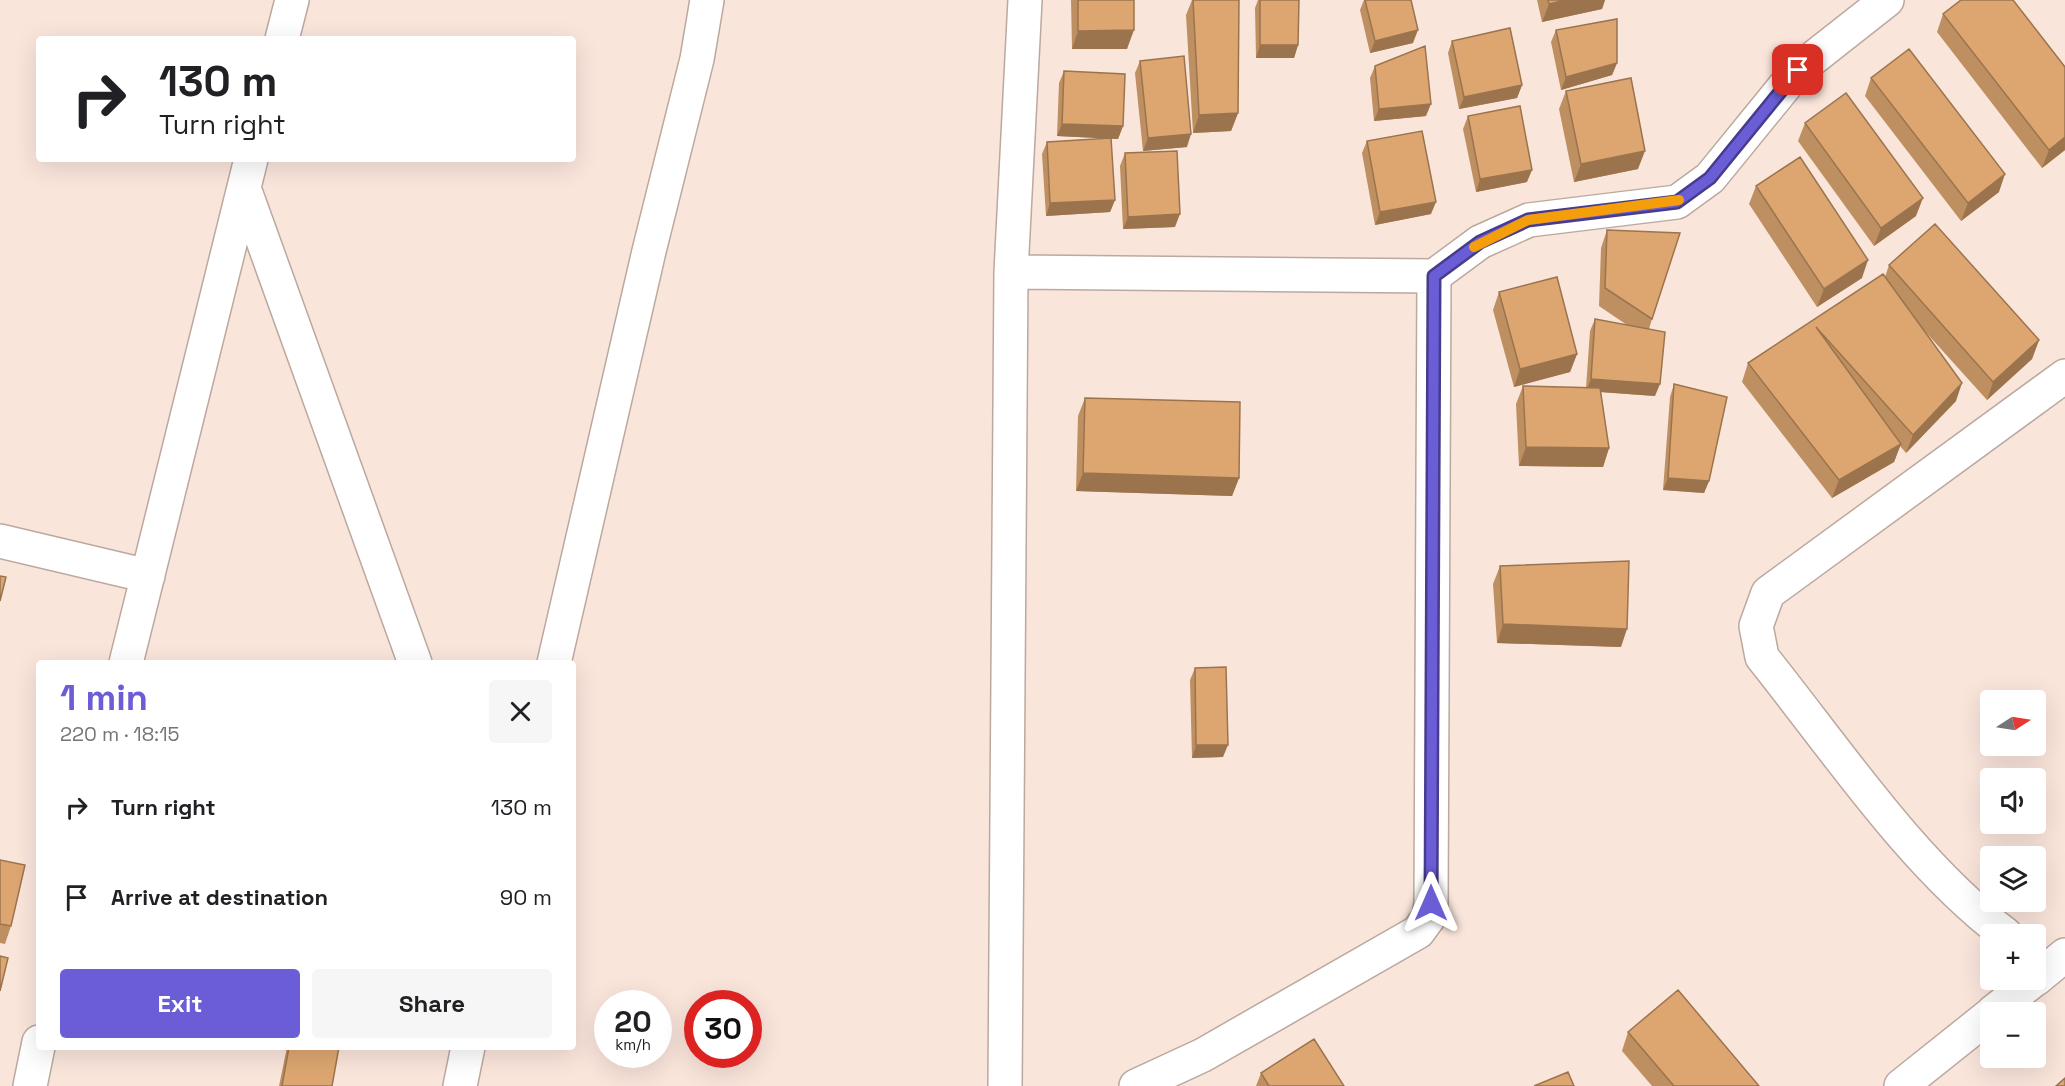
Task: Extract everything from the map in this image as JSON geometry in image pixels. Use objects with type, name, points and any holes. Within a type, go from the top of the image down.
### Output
[{"type":"street","points":[[283,36],[292,0]]},
{"type":"street","points":[[555,660],[646,263],[697,59],[707,0]]},
{"type":"street","points":[[1005,1086],[1011,272],[1025,0]]},
{"type":"street","points":[[1011,272],[1434,276],[1480,242],[1528,220],[1677,202],[1710,178],[1798,70],[1887,0]]},
{"type":"street","points":[[127,660],[247,173]]},
{"type":"street","points":[[247,173],[415,660]]},
{"type":"street","points":[[1136,1086],[1203,1055],[1418,932],[1429,917],[1431,903],[1434,276]]},
{"type":"street","points":[[1992,924],[1942,879],[1881,807],[1762,657],[1756,626],[1768,593],[2065,376]]},
{"type":"street","points":[[0,541],[148,576]]},
{"type":"street","points":[[2006,1002],[2019,990]]},
{"type":"street","points":[[1901,1086],[1980,1023]]},
{"type":"street","points":[[30,1086],[37,1050]]},
{"type":"street","points":[[460,1086],[467,1050]]},
{"type":"building","points":[[1078,0],[1134,0],[1134,30],[1078,31]]},
{"type":"building","points":[[1193,0],[1239,0],[1238,113],[1199,115]]},
{"type":"building","points":[[1260,0],[1299,0],[1298,45],[1260,45]]},
{"type":"building","points":[[1365,0],[1411,0],[1418,30],[1375,41]]},
{"type":"building","points":[[1548,0],[1566,0],[1549,4]]},
{"type":"building","points":[[1961,0],[2013,0],[2065,67],[2065,137],[2049,150],[1943,14]]},
{"type":"building","points":[[1617,19],[1617,63],[1566,77],[1556,30]]},
{"type":"building","points":[[1510,28],[1522,85],[1464,97],[1452,41]]},
{"type":"building","points":[[1425,46],[1431,104],[1379,109],[1375,66]]},
{"type":"building","points":[[1909,49],[2005,174],[1968,203],[1871,78]]},
{"type":"building","points":[[1184,56],[1191,134],[1148,138],[1140,61]]},
{"type":"building","points":[[1064,71],[1125,74],[1123,126],[1062,124]]},
{"type":"building","points":[[1631,78],[1645,151],[1581,164],[1566,91]]},
{"type":"building","points":[[1846,93],[1923,198],[1881,228],[1805,123]]},
{"type":"building","points":[[1520,106],[1532,170],[1480,179],[1468,116]]},
{"type":"building","points":[[1422,131],[1436,202],[1380,212],[1367,141]]},
{"type":"building","points":[[1111,138],[1115,200],[1050,203],[1047,142]]},
{"type":"building","points":[[1177,151],[1180,214],[1128,217],[1125,153]]},
{"type":"building","points":[[1800,157],[1868,260],[1824,289],[1756,186]]},
{"type":"building","points":[[1935,224],[2039,340],[1993,382],[1889,265]]},
{"type":"building","points":[[1607,230],[1680,233],[1652,319],[1605,288]]},
{"type":"building","points":[[1883,274],[1962,383],[1913,435],[1816,327],[1901,444],[1839,480],[1748,363]]},
{"type":"building","points":[[1557,277],[1577,354],[1520,369],[1499,292]]},
{"type":"building","points":[[1595,319],[1665,332],[1660,384],[1591,379]]},
{"type":"building","points":[[1674,384],[1727,397],[1709,481],[1668,478]]},
{"type":"building","points":[[1523,386],[1600,388],[1609,448],[1526,447]]},
{"type":"building","points":[[1085,398],[1240,402],[1239,478],[1083,473]]},
{"type":"building","points":[[1629,561],[1627,629],[1503,624],[1500,566]]},
{"type":"building","points":[[0,576],[6,577],[0,601]]},
{"type":"building","points":[[1226,667],[1228,745],[1196,745],[1195,668]]},
{"type":"building","points":[[0,860],[25,865],[11,926],[0,924]]},
{"type":"building","points":[[0,956],[8,958],[0,991]]},
{"type":"building","points":[[1678,990],[1759,1086],[1674,1086],[1628,1032]]},
{"type":"building","points":[[1314,1039],[1344,1086],[1269,1086],[1261,1073]]},
{"type":"building","points":[[288,1050],[338,1050],[332,1086],[282,1086]]},
{"type":"building","points":[[1568,1072],[1574,1086],[1534,1086]]},
{"type":"building","points":[[2065,1078],[2065,1086],[2056,1086]]},
{"type":"slow traffic","points":[[1474,247],[1528,220],[1679,200]]},
{"type":"route","points":[[1431,903],[1434,276],[1480,242],[1528,220],[1677,202],[1710,178],[1798,70]]}]
